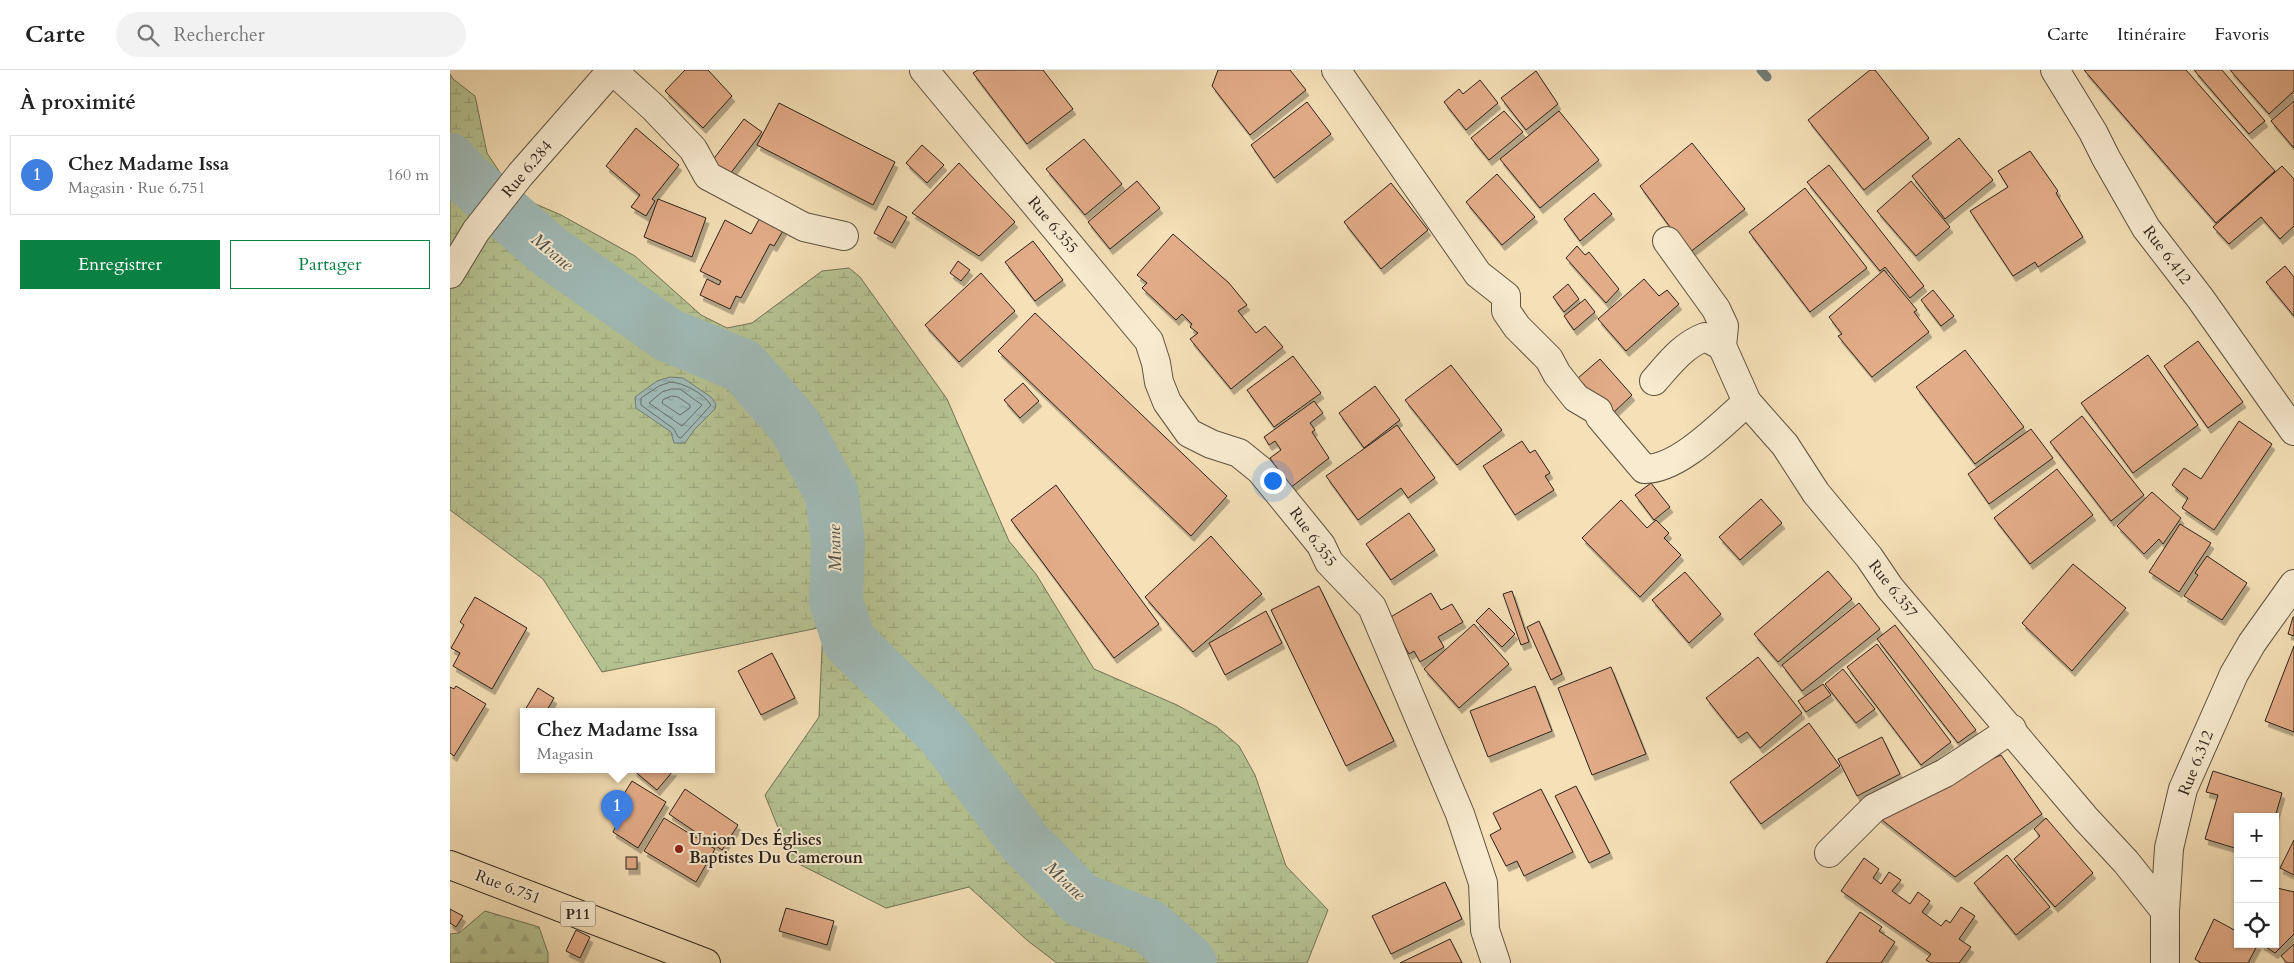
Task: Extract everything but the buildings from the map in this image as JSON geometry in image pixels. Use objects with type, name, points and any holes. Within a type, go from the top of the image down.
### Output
[{"type":"main road","name":"Rue 6.751","points":[[450,864],[706,963]]},
{"type":"street","points":[[612,70],[654,108],[693,149],[708,176],[804,227],[844,236]]},
{"type":"street","name":"Rue 6.284","points":[[450,274],[476,231],[520,175],[612,70]]},
{"type":"street","name":"Rue 6.355","points":[[924,70],[1149,341],[1156,363],[1159,382],[1167,402],[1189,433],[1211,444],[1239,453],[1260,470],[1322,545],[1330,562],[1372,607],[1460,814],[1483,883],[1485,930],[1496,963]]},
{"type":"street","points":[[1336,70],[1478,274],[1506,296],[1506,311],[1517,327],[1549,359],[1557,374],[1576,398],[1598,411],[1600,418],[1644,469],[1655,469],[1690,452],[1747,402]]},
{"type":"street","name":"Rue 6.412","points":[[2055,70],[2094,132],[2106,158],[2146,228],[2200,298],[2294,431]]},
{"type":"street","name":"Rue 6.357","points":[[1667,241],[1716,309],[1724,326],[1722,346],[1747,402],[1785,445],[1816,493],[1868,557],[1890,588],[2165,910]]},
{"type":"street","points":[[1654,381],[1683,349],[1695,341],[1705,338],[1722,346]]},
{"type":"street","name":"Rue 6.312","points":[[2165,963],[2165,910],[2169,848],[2183,789],[2234,674],[2252,643],[2294,584]]},
{"type":"street","points":[[1830,853],[1874,808],[1945,773],[2012,729]]},
{"type":"green space","points":[[450,74],[453,79],[475,96],[487,153],[503,177],[522,198],[561,215],[635,256],[701,315],[727,328],[752,323],[822,271],[849,268],[860,277],[947,399],[1009,541],[1036,574],[1094,669],[1177,705],[1217,727],[1239,746],[1255,775],[1286,866],[1328,910],[1307,963],[1057,963],[1028,941],[969,887],[886,908],[791,860],[765,795],[819,717],[823,627],[602,672],[543,579],[450,510]]},
{"type":"green space","points":[[485,911],[539,927],[548,953],[548,963],[450,963],[450,934],[459,933]]},
{"type":"water","points":[[670,377],[683,378],[711,397],[716,404],[715,409],[694,430],[685,443],[674,443],[671,432],[636,408],[635,397],[657,381]]},
{"type":"waterway","points":[[1761,70],[1767,77]]},
{"type":"waterway","name":"Mvane","points":[[450,160],[465,177],[550,252],[668,335],[743,366],[795,426],[832,494],[838,544],[836,601],[849,641],[943,734],[1024,841],[1081,900],[1149,926],[1190,963]]},
{"type":"place","name":"Chez Madame Issa","points":[[617,831]]},
{"type":"place","name":"Union Des Églises Baptistes Du Cameroun","points":[[679,849]]}]
